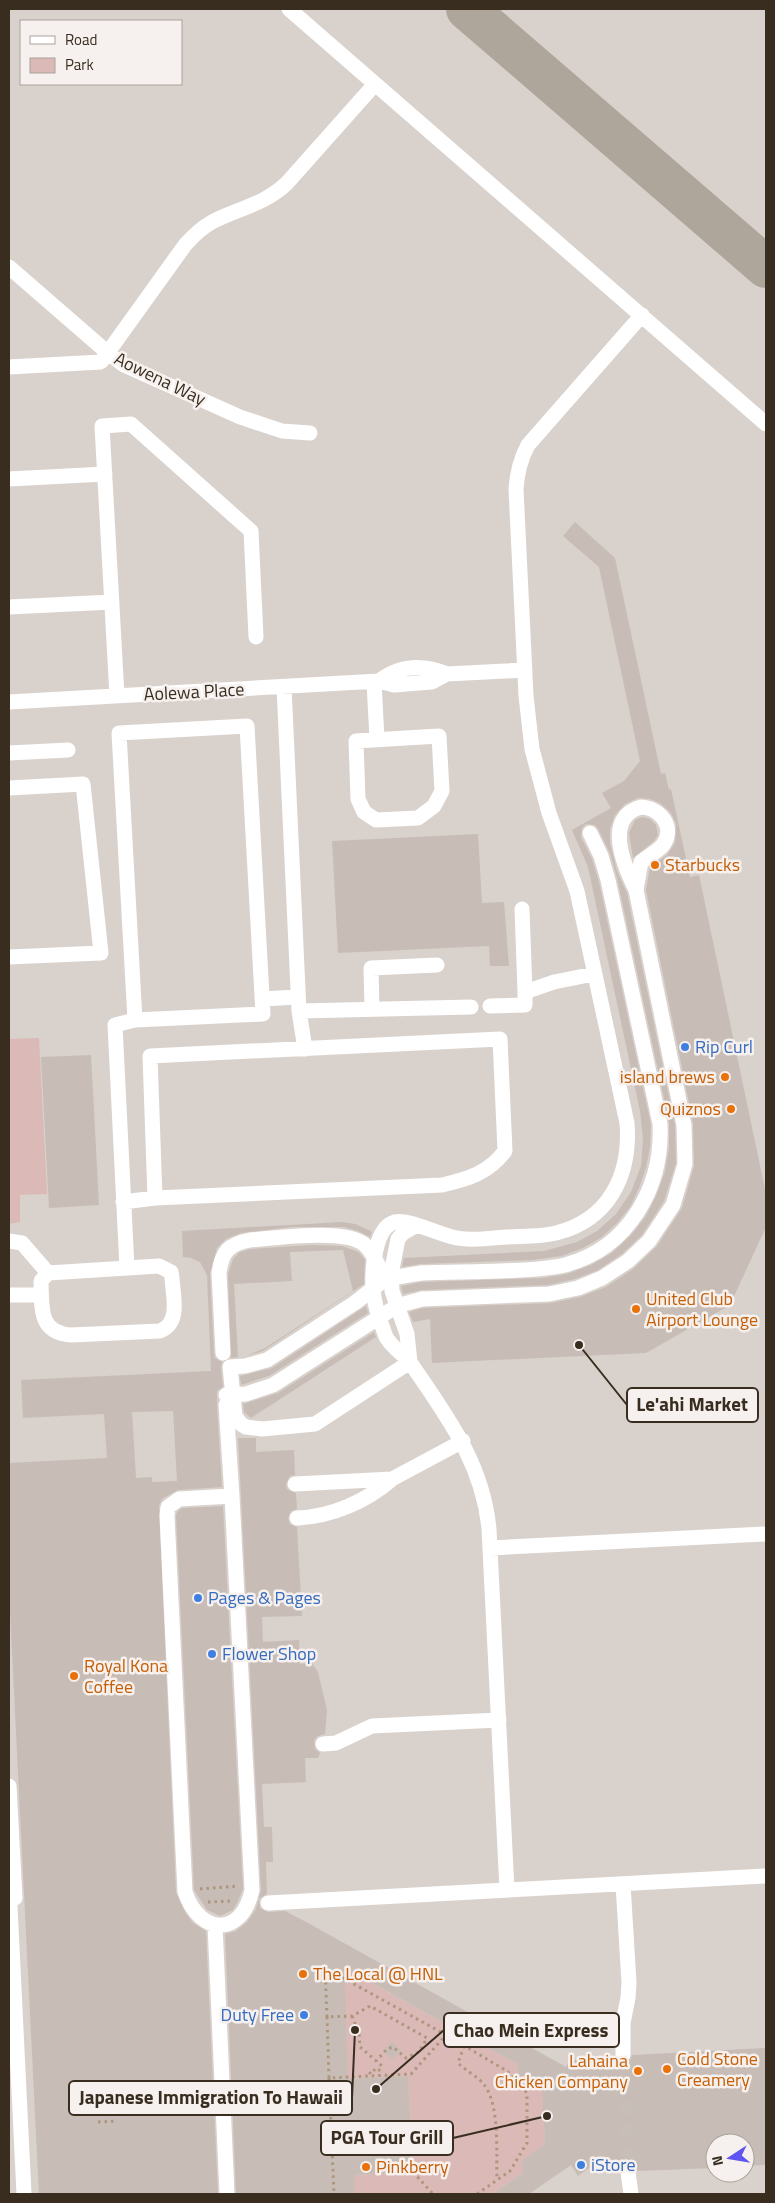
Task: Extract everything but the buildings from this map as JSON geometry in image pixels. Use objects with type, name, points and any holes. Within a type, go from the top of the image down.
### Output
[{"type":"street","points":[[289,9],[766,424]]},
{"type":"street","points":[[9,367],[101,362],[185,245],[212,222],[274,195],[288,183],[375,84]]},
{"type":"street","name":"Aowena Way","points":[[9,267],[108,354],[136,371],[240,417],[282,431],[310,433]]},
{"type":"street","points":[[507,1890],[490,1548],[488,1517],[483,1493],[463,1441],[410,1362],[386,1337],[374,1295],[373,1273],[379,1236],[383,1229],[393,1222],[402,1221],[458,1239],[548,1235],[564,1231],[587,1220],[614,1192],[622,1178],[628,1144],[626,1123],[573,878],[550,813],[532,749],[527,712],[516,474],[520,460],[528,446],[642,316]]},
{"type":"street","points":[[117,696],[102,426],[131,424],[251,531],[256,637]]},
{"type":"street","points":[[9,479],[105,474]]},
{"type":"street","points":[[9,607],[112,602]]},
{"type":"street","points":[[377,739],[376,682],[391,672],[407,668],[431,667],[447,674],[525,670]]},
{"type":"street","name":"Aolewa Place","points":[[9,702],[376,682]]},
{"type":"street","points":[[284,688],[298,1004],[305,1048]]},
{"type":"street","points":[[127,1268],[116,1025],[135,1020],[263,1014],[247,726],[119,733],[135,1020]]},
{"type":"street","points":[[439,736],[442,791],[434,806],[418,818],[376,820],[364,812],[358,799],[356,741],[377,739],[439,736]]},
{"type":"street","points":[[9,753],[68,750]]},
{"type":"street","points":[[9,788],[83,784],[101,953],[9,957]]},
{"type":"street","points":[[226,1395],[246,1394],[273,1385],[400,1305],[422,1299],[549,1294],[578,1288],[602,1278],[628,1261],[649,1241],[669,1211],[678,1192],[685,1164],[684,1124],[636,890],[627,873],[620,843],[620,826],[627,814],[633,809],[649,807],[663,816],[668,831],[662,845],[641,862],[636,890]]},
{"type":"street","points":[[410,1362],[315,1424],[253,1429],[241,1424],[235,1416],[230,1367],[263,1362],[368,1295],[386,1278],[421,1273],[525,1270],[555,1267],[577,1261],[598,1252],[622,1233],[643,1206],[659,1159],[660,1124],[608,880],[601,856],[590,834]]},
{"type":"street","points":[[490,1006],[525,1004],[522,909]]},
{"type":"street","points":[[372,1009],[371,968],[437,965]]},
{"type":"street","points":[[525,992],[554,982],[594,974]]},
{"type":"street","points":[[262,999],[298,1004],[372,1009],[472,1007]]},
{"type":"street","points":[[123,1202],[156,1198],[442,1185],[478,1175],[490,1168],[505,1151],[500,1039],[150,1056],[156,1198]]},
{"type":"street","points":[[232,1496],[179,1499],[168,1507],[167,1516],[185,1892],[193,1911],[205,1921],[215,1925],[233,1921],[241,1915],[252,1890],[232,1496],[218,1273],[221,1260],[230,1247],[238,1242],[345,1236],[365,1245],[386,1278]]},
{"type":"street","points":[[9,1241],[22,1243],[48,1273]]},
{"type":"street","points":[[159,1266],[171,1272],[174,1317],[172,1323],[166,1328],[160,1331],[58,1334],[48,1326],[43,1316],[41,1281],[48,1273],[127,1268],[159,1266]]},
{"type":"street","points":[[9,1295],[41,1294]]},
{"type":"street","points":[[297,1518],[333,1512],[378,1492],[392,1479],[463,1441]]},
{"type":"street","points":[[295,1484],[392,1479]]},
{"type":"street","points":[[490,1548],[766,1534]]},
{"type":"street","points":[[323,1744],[336,1743],[372,1726],[499,1720]]},
{"type":"street","points":[[9,1786],[30,2194]]},
{"type":"street","points":[[268,1903],[388,1898],[406,1895],[766,1876]]},
{"type":"street","points":[[623,1884],[629,1983],[623,2024],[623,2055]]},
{"type":"street","points":[[9,1885],[24,2194]]},
{"type":"street","points":[[215,1925],[227,2194]]},
{"type":"street","points":[[9,2087],[25,2105]]},
{"type":"street","points":[[628,2172],[631,2194]]},
{"type":"path","points":[[194,1889],[244,1886]]},
{"type":"path","points":[[205,1902],[235,1901]]},
{"type":"path","points":[[334,2194],[325,1968],[507,2071],[526,2094],[527,2143],[510,2170],[477,2194]]},
{"type":"path","points":[[327,2017],[352,2016],[370,2006],[427,2038],[419,2052],[406,2058],[394,2047],[387,2048],[376,2061]]},
{"type":"path","points":[[352,2016],[359,2034],[360,2047],[382,2066],[379,2070],[376,2068],[371,2074],[369,2072],[365,2077]]},
{"type":"path","points":[[329,2078],[411,2074],[446,2035]]},
{"type":"path","points":[[464,2046],[458,2063],[467,2073],[484,2084],[492,2098],[497,2180]]},
{"type":"path","points":[[97,2114],[116,2113]]},
{"type":"path","points":[[98,2123],[117,2122]]},
{"type":"path","points":[[413,2172],[434,2194]]},
{"type":"shaded area","points":[[9,9],[766,9],[766,2194],[9,2194]]},
{"type":"green space","points":[[39,1038],[47,1194],[20,1195],[20,1222],[9,1224],[9,1039]]},
{"type":"green space","points":[[313,1950],[517,2064],[518,2077],[542,2091],[545,2144],[523,2160],[523,2173],[492,2194],[331,2194],[330,2176],[413,2172],[408,2076],[325,2080]]},
{"type":"taxiway","points":[[467,9],[766,267]]},
{"type":"tunnel","points":[[623,2055],[628,2172]]},
{"type":"place","name":"Starbucks","points":[[655,865]]},
{"type":"place","name":"Rip Curl","points":[[685,1047]]},
{"type":"place","name":"island brews","points":[[725,1077]]},
{"type":"place","name":"Quiznos","points":[[731,1109]]},
{"type":"place","name":"United Club Airport Lounge","points":[[636,1309]]},
{"type":"place","name":"Le'ahi Market","points":[[579,1345]]},
{"type":"place","name":"Pages & Pages","points":[[198,1598]]},
{"type":"place","name":"Flower Shop","points":[[212,1654]]},
{"type":"place","name":"Royal Kona Coffee","points":[[74,1676]]},
{"type":"place","name":"The Local @ HNL","points":[[303,1974]]},
{"type":"place","name":"Duty Free","points":[[304,2015]]},
{"type":"place","name":"Japanese Immigration To Hawaii","points":[[355,2030]]},
{"type":"place","name":"Cold Stone Creamery","points":[[667,2069]]},
{"type":"place","name":"Lahaina Chicken Company","points":[[638,2071]]},
{"type":"place","name":"Chao Mein Express","points":[[376,2089]]},
{"type":"place","name":"PGA Tour Grill","points":[[547,2116]]},
{"type":"place","name":"iStore","points":[[581,2165]]},
{"type":"place","name":"Pinkberry","points":[[366,2167]]}]
